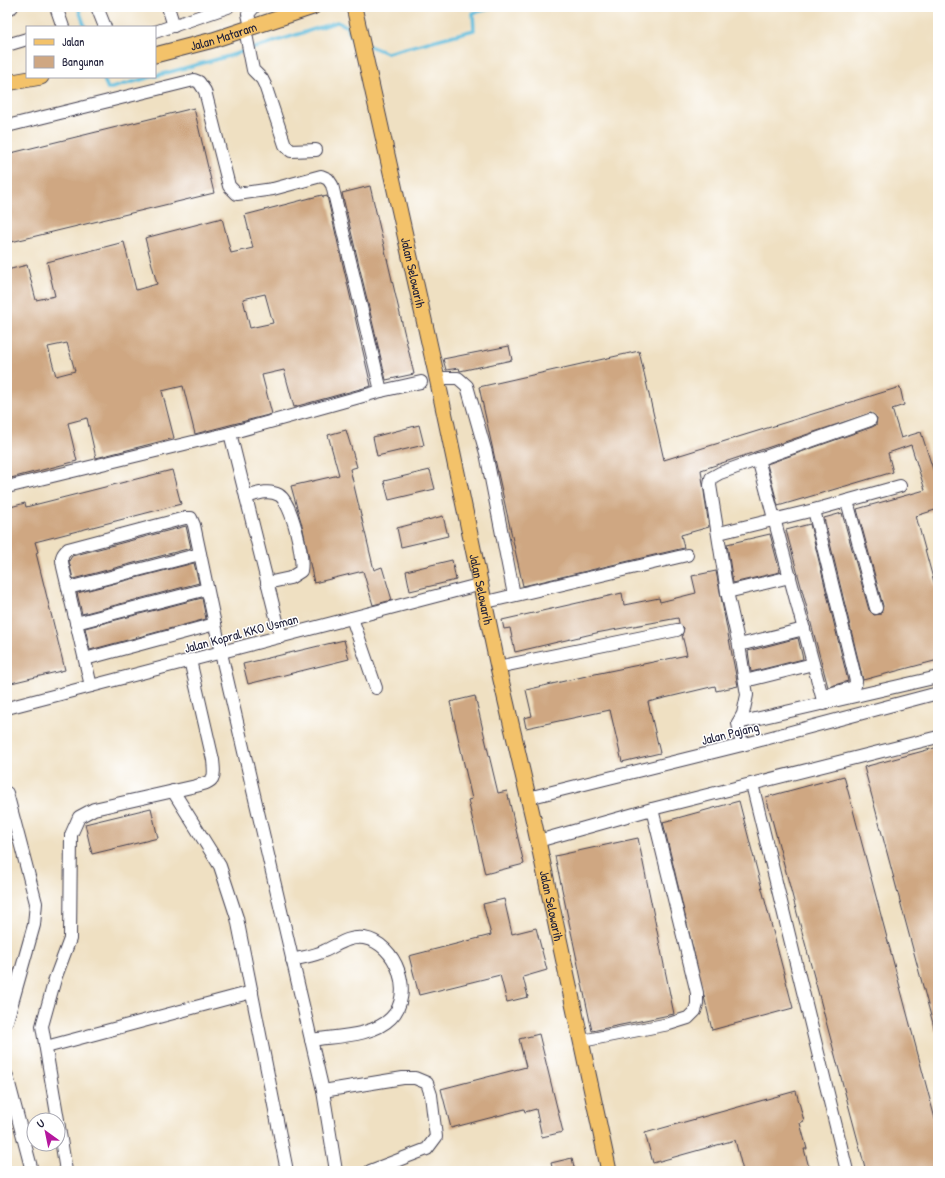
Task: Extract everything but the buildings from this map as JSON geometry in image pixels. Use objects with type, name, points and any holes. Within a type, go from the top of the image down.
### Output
[{"type":"main road","name":"Jalan Mataram","points":[[156,56],[248,33],[313,7]]},
{"type":"main road","name":"Jalan Selowarih","points":[[354,7],[438,378],[486,602],[498,667],[538,841],[609,1171]]},
{"type":"main road","points":[[7,83],[35,78]]},
{"type":"street","points":[[7,9],[12,7]]},
{"type":"street","points":[[56,7],[60,26]]},
{"type":"street","points":[[98,7],[105,26]]},
{"type":"street","points":[[168,7],[174,26]]},
{"type":"street","points":[[156,32],[228,7]]},
{"type":"street","points":[[254,7],[248,14],[250,58],[253,70],[266,85],[284,145],[291,151],[316,150]]},
{"type":"street","points":[[7,45],[26,38]]},
{"type":"street","points":[[7,126],[160,87],[194,80],[199,82],[205,91],[229,186],[237,194],[272,189],[321,176],[328,179],[332,185],[381,391]]},
{"type":"street","points":[[438,378],[458,378],[468,386],[486,453],[514,595]]},
{"type":"street","points":[[7,487],[230,433],[381,391],[421,382]]},
{"type":"street","points":[[742,745],[738,723],[745,705],[747,694],[739,645],[727,592],[719,533],[710,485],[711,478],[758,459],[870,420]]},
{"type":"street","points":[[230,433],[280,637]]},
{"type":"street","points":[[758,459],[823,700]]},
{"type":"street","points":[[719,533],[814,510],[900,486]]},
{"type":"street","points":[[246,497],[265,492],[272,492],[280,495],[285,500],[292,513],[300,553],[301,571],[290,578],[267,583]]},
{"type":"street","points":[[847,501],[876,608]]},
{"type":"street","points":[[814,510],[856,680],[855,686],[823,700]]},
{"type":"street","points":[[91,686],[61,557],[68,549],[185,518],[190,518],[194,525],[221,653],[323,1092],[336,1171]]},
{"type":"street","points":[[68,588],[200,554]]},
{"type":"street","points":[[486,602],[687,555]]},
{"type":"street","points":[[727,592],[790,577]]},
{"type":"street","name":"Jalan Kopral KKO Usman","points":[[7,708],[482,584]]},
{"type":"street","points":[[76,623],[208,589]]},
{"type":"street","points":[[352,618],[376,688]]},
{"type":"street","points":[[85,659],[215,624]]},
{"type":"street","points":[[739,645],[804,629]]},
{"type":"street","points":[[498,667],[677,630]]},
{"type":"street","points":[[57,1112],[42,1026],[55,979],[70,939],[71,835],[79,817],[94,809],[208,783],[214,776],[213,760],[190,660]]},
{"type":"street","points":[[745,681],[813,664]]},
{"type":"street","points":[[738,723],[823,700],[938,677]]},
{"type":"street","name":"Jalan Pajang","points":[[528,798],[742,745],[938,693]]},
{"type":"street","points":[[538,841],[652,809],[938,737]]},
{"type":"street","points":[[752,784],[847,1171]]},
{"type":"street","points":[[173,791],[220,866],[237,918],[287,1171]]},
{"type":"street","points":[[7,793],[36,903],[34,926],[7,1021]]},
{"type":"street","points":[[582,1041],[669,1024],[688,1018],[695,1012],[697,993],[652,809]]},
{"type":"street","points":[[292,960],[324,951],[348,939],[364,938],[377,942],[386,949],[395,962],[402,983],[401,1000],[392,1018],[375,1029],[311,1040]]},
{"type":"street","points":[[46,1047],[252,992]]},
{"type":"street","points":[[7,1076],[32,1171]]},
{"type":"street","points":[[323,1092],[403,1078],[415,1078],[426,1083],[431,1095],[436,1137],[427,1149],[370,1171]]},
{"type":"street","points":[[63,1152],[66,1171]]},
{"type":"waterway","points":[[78,7],[85,26]]},
{"type":"waterway","points":[[367,45],[387,53],[474,30],[473,13],[497,7]]},
{"type":"waterway","points":[[156,76],[229,56],[337,22],[346,26],[354,41],[357,42]]},
{"type":"waterway","points":[[103,78],[108,89],[147,78]]}]
